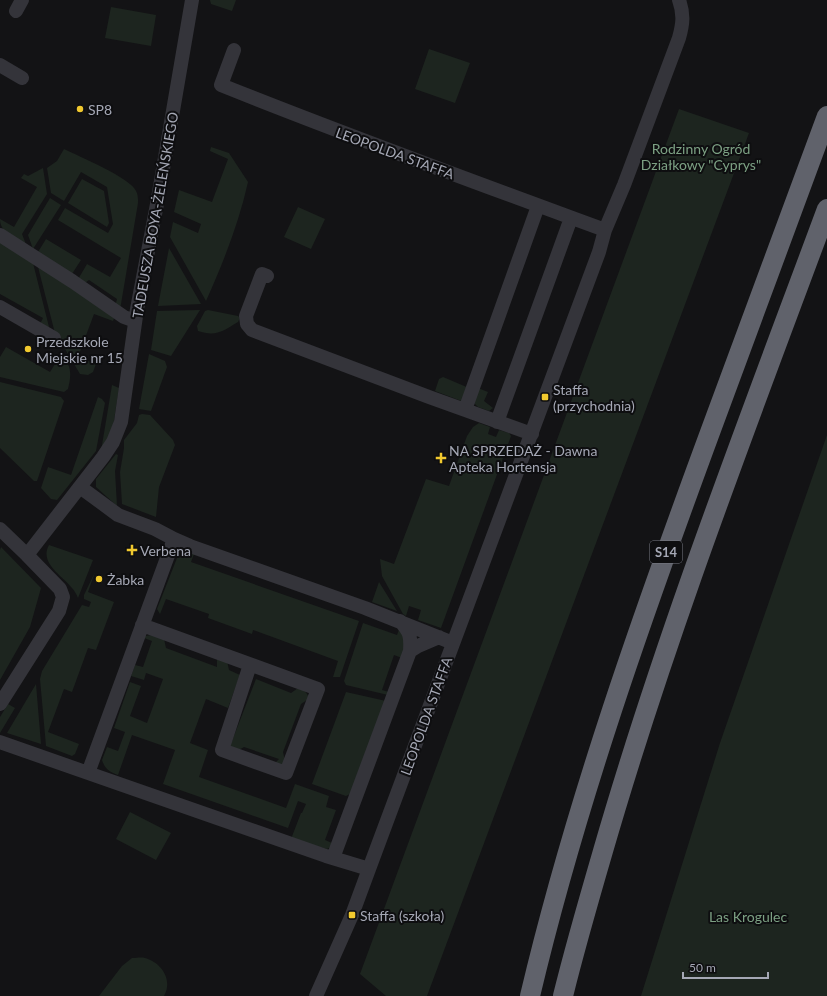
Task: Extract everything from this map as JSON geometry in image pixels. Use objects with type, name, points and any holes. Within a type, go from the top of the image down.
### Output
[{"type":"highway","name":"S14","points":[[530,996],[583,803],[643,618],[827,116]]},
{"type":"highway","name":"S14","points":[[563,996],[614,814],[671,635],[707,533],[827,209]]},
{"type":"street","name":"TADEUSZA BOYA-ŻELEŃSKIEGO","points":[[27,555],[103,457],[113,442],[121,422],[135,321],[157,204],[192,0]]},
{"type":"street","name":"LEOPOLDA STAFFA","points":[[318,995],[352,915],[678,38],[683,20],[679,0]]},
{"type":"street","name":"LEOPOLDA STAFFA","points":[[234,50],[221,85],[328,128],[606,230]]},
{"type":"street","points":[[0,64],[22,78]]},
{"type":"street","points":[[465,410],[538,206]]},
{"type":"street","points":[[497,422],[571,218]]},
{"type":"street","points":[[0,235],[72,281],[124,317],[135,321]]},
{"type":"street","points":[[267,276],[262,274],[246,316],[247,324],[252,330],[532,434]]},
{"type":"street","points":[[0,307],[54,338]]},
{"type":"street","points":[[80,487],[118,515],[155,529],[190,546],[400,621],[454,643]]},
{"type":"street","points":[[0,529],[60,589],[63,597],[59,611],[0,704]]},
{"type":"street","points":[[88,772],[174,539]]},
{"type":"street","points":[[333,858],[410,651],[410,638],[408,630],[400,621]]},
{"type":"street","points":[[142,625],[250,664],[318,689],[286,773],[222,750],[250,664]]},
{"type":"street","points":[[410,651],[439,637]]},
{"type":"street","points":[[0,742],[333,858],[369,869]]},
{"type":"green space","points":[[210,0],[236,0],[232,11],[211,4]]},
{"type":"green space","points":[[111,7],[156,15],[151,46],[105,38]]},
{"type":"green space","points":[[429,49],[470,63],[455,103],[415,89]]},
{"type":"green space","name":"Rodzinny Ogród Działkowy \"Cyprys\"","points":[[679,109],[749,133],[427,996],[386,996],[360,974]]},
{"type":"green space","points":[[211,147],[229,153],[248,182],[230,243],[206,301],[170,237],[173,222],[198,233],[201,224],[174,212],[179,190],[212,202],[228,159],[210,151]]},
{"type":"green space","points":[[64,149],[115,174],[125,180],[136,191],[138,203],[120,310],[115,307],[117,299],[89,280],[82,285],[77,281],[87,264],[110,277],[121,258],[58,220],[65,208],[108,233],[113,224],[107,187],[81,172],[64,201],[51,193],[47,168],[57,161]]},
{"type":"green space","points":[[43,168],[47,194],[22,234],[27,247],[6,232],[0,219],[14,227],[37,187],[21,178],[24,174],[28,176]]},
{"type":"green space","points":[[82,179],[104,191],[109,223],[107,227],[68,203]]},
{"type":"green space","points":[[50,198],[61,205],[33,249],[28,235]]},
{"type":"green space","points":[[298,207],[325,219],[311,249],[284,237]]},
{"type":"green space","points":[[0,238],[32,259],[50,331],[40,324],[43,318],[0,294]]},
{"type":"green space","points":[[46,239],[81,260],[70,277],[38,252]]},
{"type":"green space","points":[[169,248],[201,304],[158,306]]},
{"type":"green space","points":[[37,263],[115,316],[113,321],[94,314],[78,357],[96,364],[93,372],[88,375],[80,374],[65,349],[58,345]]},
{"type":"green space","points":[[200,310],[171,356],[151,350],[157,311]]},
{"type":"green space","points":[[208,310],[238,316],[240,318],[238,322],[219,332],[204,333],[198,331],[197,326],[205,311]]},
{"type":"green space","points":[[6,347],[50,372],[60,356],[67,363],[70,371],[68,389],[64,392],[0,377],[0,357]]},
{"type":"green space","points":[[149,354],[165,361],[167,367],[151,411],[139,409]]},
{"type":"green space","points":[[443,377],[469,388],[464,402],[435,391],[439,379]]},
{"type":"green space","points":[[0,382],[61,397],[64,401],[37,481],[34,481],[0,448]]},
{"type":"green space","points":[[112,385],[119,388],[113,427],[101,451]]},
{"type":"green space","points":[[478,388],[488,392],[484,401],[493,408],[489,411],[478,407],[473,402]]},
{"type":"green space","points":[[98,397],[105,403],[96,451],[57,500],[51,499],[41,488],[48,467],[71,475]]},
{"type":"green space","points":[[139,415],[150,415],[173,440],[175,445],[159,487],[156,517],[122,504],[120,472],[124,440],[137,423]]},
{"type":"green space","points":[[479,423],[490,427],[488,434],[496,437],[499,430],[509,433],[511,436],[441,628],[418,620],[421,610],[409,606],[406,616],[403,614],[382,576],[380,559],[394,564],[426,479],[449,486],[467,436],[473,427]]},
{"type":"green space","name":"Las Krogulec","points":[[827,435],[827,996],[641,996],[720,743]]},
{"type":"green space","points":[[116,454],[118,455],[115,471],[117,506],[96,487],[96,479]]},
{"type":"green space","points":[[49,545],[93,560],[78,598],[75,591],[51,566],[47,553]]},
{"type":"green space","points":[[1,547],[41,588],[30,627],[0,680],[0,550]]},
{"type":"green space","points":[[194,554],[191,562],[359,621],[340,677],[333,677],[338,661],[253,630],[252,634],[208,618],[209,614],[166,599],[160,614],[157,609],[177,558],[180,555]]},
{"type":"green space","points":[[95,572],[88,592],[114,602],[96,650],[88,648],[72,692],[64,689],[48,732],[79,744],[75,754],[72,756],[46,746],[40,679],[42,671],[82,605],[89,607],[91,602],[84,599],[84,595]]},
{"type":"green space","points":[[379,582],[397,611],[372,602]]},
{"type":"green space","points":[[363,623],[397,635],[400,627],[407,638],[402,658],[394,655],[382,690],[389,692],[388,695],[346,685],[344,681]]},
{"type":"green space","points":[[151,635],[164,639],[166,648],[217,667],[217,657],[227,661],[229,670],[240,675],[228,708],[206,699],[190,743],[208,750],[199,777],[286,808],[295,784],[329,796],[326,807],[336,810],[325,840],[332,843],[331,847],[327,849],[291,839],[306,804],[298,801],[288,828],[163,784],[175,750],[132,735],[118,775],[109,771],[104,766],[102,760],[107,747],[118,751],[125,732],[114,728],[130,682],[141,686],[130,716],[147,723],[163,679],[146,673],[144,680],[131,676],[135,665],[143,667],[152,641],[144,638],[145,636]]},
{"type":"green space","points":[[256,679],[291,693],[301,686],[310,698],[301,704],[283,752],[285,761],[281,766],[272,766],[279,759],[244,747],[235,752],[228,743],[232,741]]},
{"type":"green space","points":[[36,684],[41,744],[7,733]]},
{"type":"green space","points":[[346,692],[386,701],[350,794],[346,796],[312,784]]},
{"type":"green space","points":[[8,704],[15,708],[0,733],[0,717]]},
{"type":"green space","points":[[130,812],[171,833],[156,860],[116,839]]},
{"type":"green space","points":[[132,958],[145,958],[151,960],[161,968],[167,984],[164,996],[99,996],[122,966]]},
{"type":"place","name":"SP8","points":[[80,109]]},
{"type":"place","name":"Przedszkole Miejskie nr 15","points":[[28,349]]},
{"type":"place","name":"Staffa (przychodnia)","points":[[545,397]]},
{"type":"place","name":"NA SPRZEDAŻ - Dawna Apteka Hortensja","points":[[441,458]]},
{"type":"place","name":"Verbena","points":[[132,550]]},
{"type":"place","name":"Żabka","points":[[99,579]]},
{"type":"place","name":"Staffa (szkoła)","points":[[352,915]]}]
